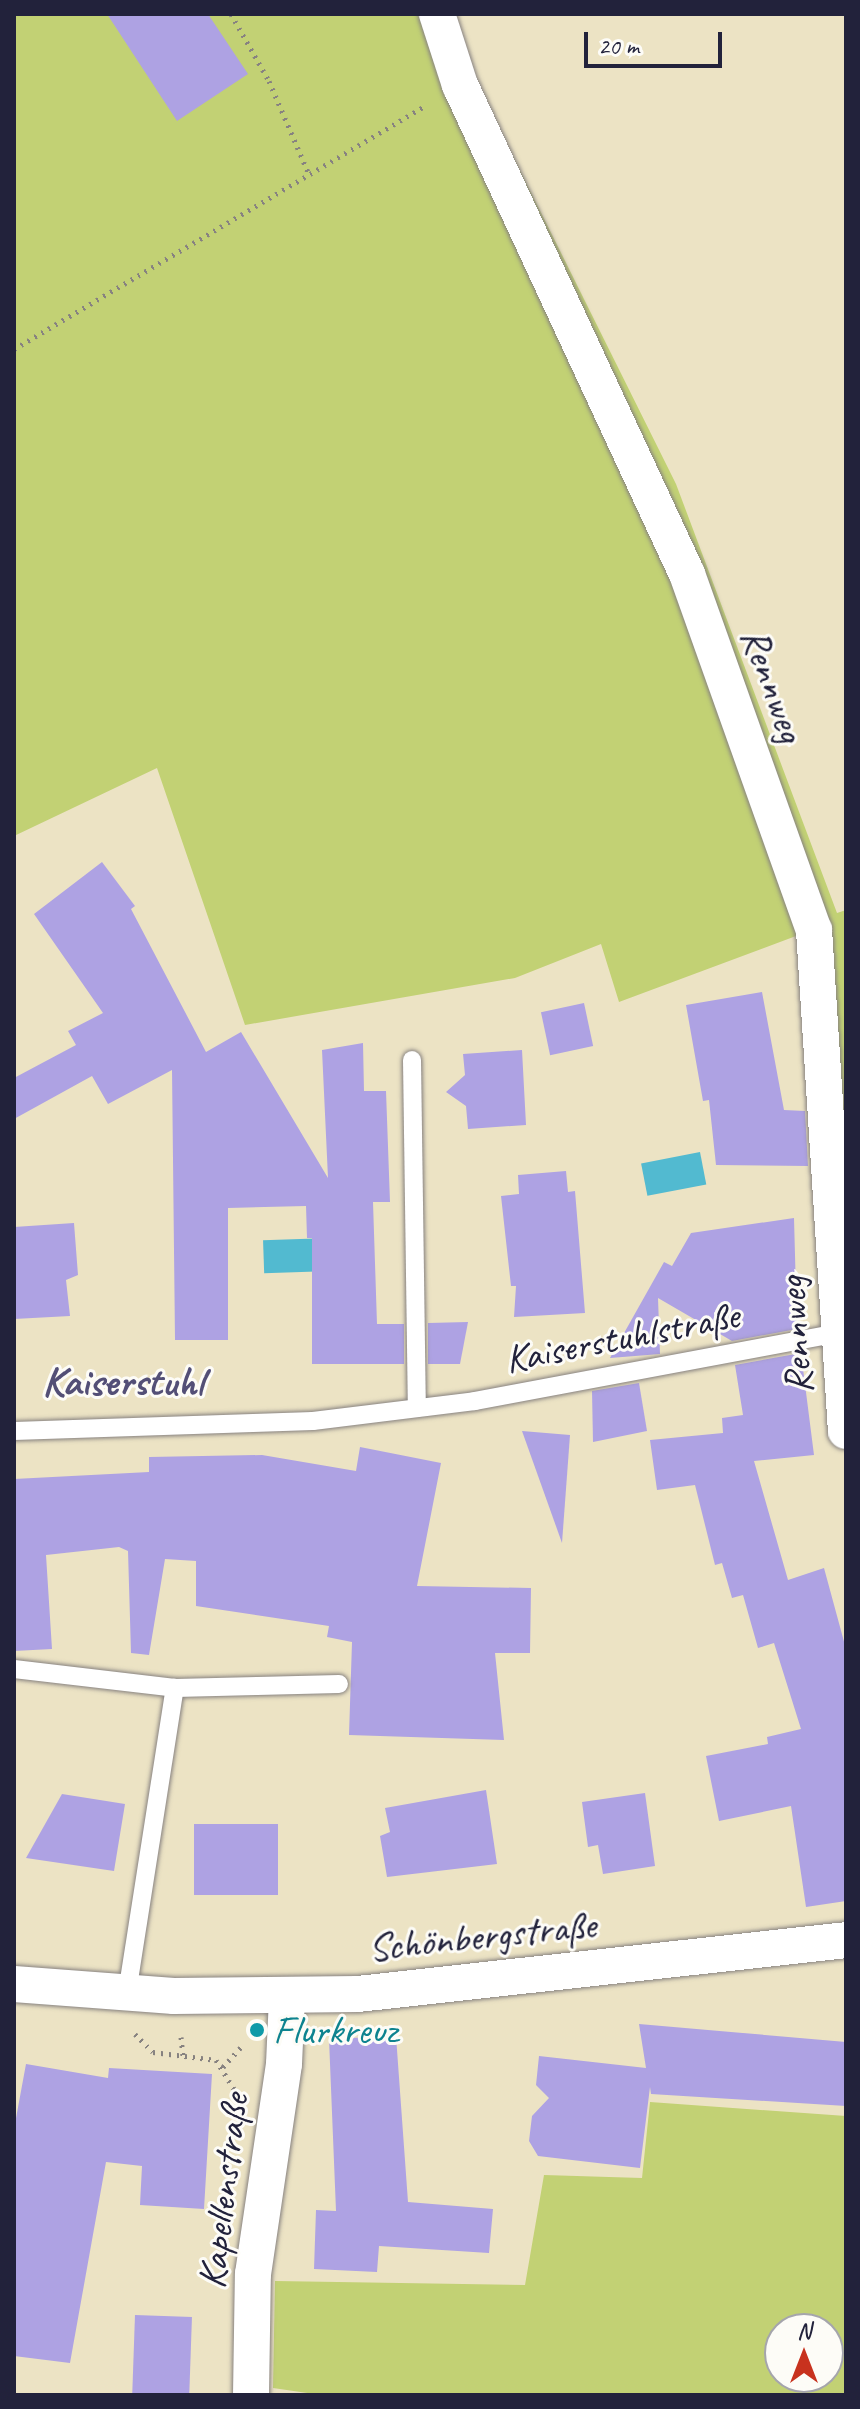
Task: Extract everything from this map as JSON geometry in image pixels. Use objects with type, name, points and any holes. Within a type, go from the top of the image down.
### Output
[{"type":"street","name":"Rennweg","points":[[437,14],[460,85],[687,574],[814,930],[831,947],[840,1333],[846,1431]]},
{"type":"street","name":"Schönbergstraße","points":[[14,1984],[127,1993],[287,1997],[358,1994],[846,1940]]},
{"type":"street","name":"Kapellenstraße","points":[[251,2395],[253,2274],[275,2130],[287,1997]]},
{"type":"lane","points":[[412,1060],[417,1408]]},
{"type":"lane","name":"Kaiserstuhlstraße","points":[[14,1431],[313,1421],[417,1408],[840,1333]]},
{"type":"lane","points":[[14,1669],[175,1688],[339,1684]]},
{"type":"lane","points":[[127,1993],[175,1688]]},
{"type":"path","points":[[231,14],[269,81],[308,172]]},
{"type":"path","points":[[14,349],[308,172],[432,102]]},
{"type":"path","points":[[127,1993],[135,2034],[144,2047],[216,2060],[241,2098],[275,2130]]},
{"type":"green space","points":[[14,14],[453,14],[476,82],[676,484],[837,913],[846,910],[846,1182],[804,933],[619,1002],[601,944],[515,978],[245,1025],[157,768],[14,836]]},
{"type":"green space","points":[[650,2102],[846,2116],[846,2395],[321,2395],[273,2388],[275,2281],[525,2285],[544,2175],[642,2178]]},
{"type":"water","points":[[700,1152],[706,1184],[647,1196],[641,1163]]},
{"type":"water","points":[[330,1238],[331,1271],[264,1273],[263,1240]]},
{"type":"building","points":[[107,14],[208,14],[248,74],[177,121]]},
{"type":"building","points":[[102,862],[135,906],[131,909],[206,1052],[241,1032],[328,1178],[322,1050],[363,1043],[364,1091],[386,1091],[390,1202],[373,1202],[377,1324],[404,1324],[404,1364],[312,1364],[312,1238],[307,1238],[306,1206],[228,1208],[228,1340],[175,1340],[172,1070],[108,1104],[92,1076],[14,1119],[14,1078],[76,1045],[68,1031],[103,1013],[34,914]]},
{"type":"building","points":[[762,992],[784,1110],[805,1111],[808,1166],[716,1165],[709,1100],[703,1101],[686,1005]]},
{"type":"building","points":[[584,1003],[593,1046],[550,1055],[541,1012]]},
{"type":"building","points":[[522,1050],[526,1125],[468,1129],[466,1106],[446,1092],[465,1075],[463,1054]]},
{"type":"building","points":[[566,1171],[568,1192],[575,1191],[585,1313],[514,1317],[516,1286],[511,1286],[501,1196],[519,1194],[518,1175]]},
{"type":"building","points":[[794,1218],[797,1329],[732,1341],[658,1298],[660,1354],[610,1358],[664,1262],[672,1266],[691,1233]]},
{"type":"building","points":[[74,1223],[78,1275],[66,1280],[70,1316],[14,1319],[14,1227]]},
{"type":"building","points":[[468,1322],[460,1364],[428,1364],[428,1323]]},
{"type":"building","points":[[801,1353],[814,1455],[754,1461],[788,1580],[824,1568],[846,1649],[846,1901],[806,1907],[791,1806],[719,1821],[706,1756],[768,1744],[767,1737],[801,1729],[774,1643],[758,1648],[743,1595],[732,1598],[722,1563],[715,1565],[695,1485],[657,1490],[650,1440],[723,1433],[722,1418],[743,1415],[735,1365]]},
{"type":"building","points":[[639,1383],[647,1431],[593,1442],[592,1391]]},
{"type":"building","points":[[522,1431],[570,1435],[562,1543]]},
{"type":"building","points":[[360,1447],[441,1463],[417,1586],[531,1588],[530,1653],[495,1653],[504,1740],[349,1735],[352,1642],[327,1637],[329,1626],[196,1606],[196,1561],[165,1559],[149,1655],[131,1653],[128,1551],[119,1547],[46,1555],[52,1649],[14,1651],[14,1479],[149,1472],[149,1457],[262,1455],[356,1471]]},
{"type":"building","points":[[486,1790],[497,1864],[387,1877],[380,1836],[390,1832],[385,1808]]},
{"type":"building","points":[[645,1793],[655,1866],[603,1874],[598,1845],[588,1847],[582,1802]]},
{"type":"building","points":[[62,1794],[125,1804],[114,1871],[26,1858]]},
{"type":"building","points":[[194,1824],[278,1824],[278,1895],[194,1895]]},
{"type":"building","points":[[639,2024],[846,2042],[846,2106],[651,2094],[650,2087],[640,2168],[538,2156],[529,2141],[532,2116],[549,2098],[536,2085],[539,2056],[646,2068]]},
{"type":"building","points":[[396,2036],[408,2202],[493,2209],[489,2253],[379,2246],[377,2272],[314,2269],[316,2210],[336,2211],[329,2039]]},
{"type":"building","points":[[26,2064],[108,2078],[109,2068],[212,2074],[204,2209],[140,2205],[142,2166],[106,2162],[70,2363],[14,2356],[14,2129]]},
{"type":"building","points":[[135,2315],[192,2317],[189,2395],[132,2395]]},
{"type":"place","name":"Flurkreuz","points":[[257,2030]]},
{"type":"district","name":"Kaiserstuhl","points":[[123,1382]]}]
